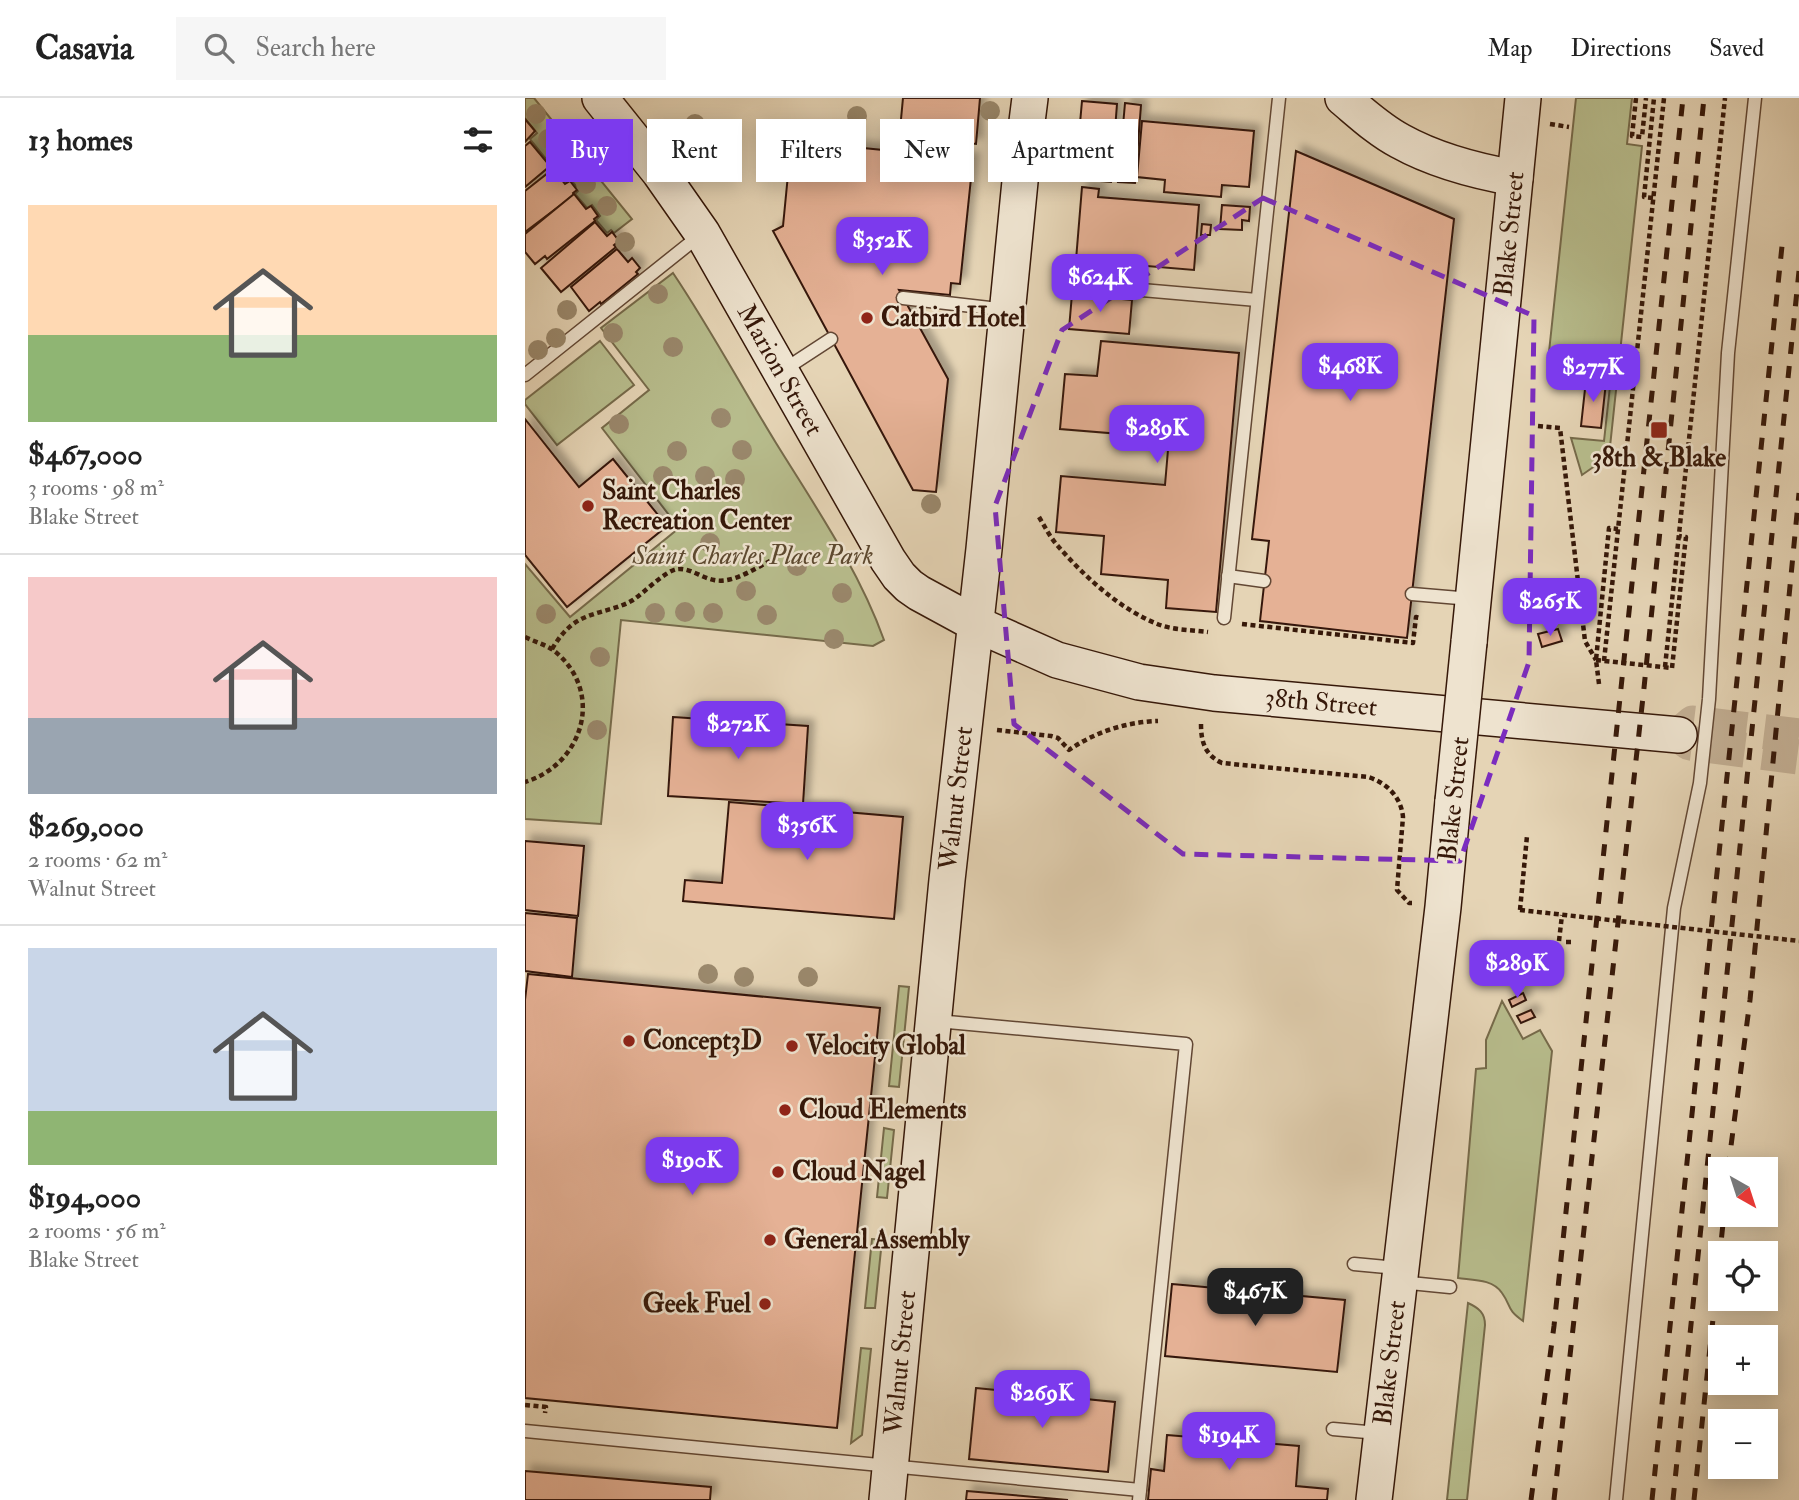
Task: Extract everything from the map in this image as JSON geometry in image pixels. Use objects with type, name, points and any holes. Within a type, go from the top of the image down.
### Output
[{"type":"street","name":"Marion Street","points":[[600,98],[660,173],[702,233],[899,576],[919,593],[976,624]]},
{"type":"street","name":"Walnut Street","points":[[887,1500],[956,789],[976,624],[1030,98]]},
{"type":"street","points":[[1343,98],[1400,141],[1430,156],[1475,171],[1515,178]]},
{"type":"street","name":"Blake Street","points":[[1374,1500],[1453,801],[1523,98]]},
{"type":"street","name":"38th Street","points":[[976,624],[1056,660],[1152,684],[1228,694],[1679,735]]},
{"type":"lane","points":[[1224,618],[1279,98]]},
{"type":"lane","points":[[1616,1500],[1674,908],[1700,783],[1709,699],[1728,353],[1755,98]]},
{"type":"lane","points":[[525,375],[702,233]]},
{"type":"lane","points":[[1084,285],[1257,300]]},
{"type":"lane","points":[[903,298],[1007,310]]},
{"type":"lane","points":[[782,371],[831,339]]},
{"type":"lane","points":[[1228,576],[1264,582]]},
{"type":"lane","points":[[1412,594],[1474,599]]},
{"type":"lane","points":[[525,1431],[890,1465],[1139,1495],[1186,1044],[933,1021]]},
{"type":"lane","points":[[1354,1264],[1450,1287]]},
{"type":"lane","points":[[1333,1429],[1382,1434]]},
{"type":"path","points":[[1636,98],[1632,136],[1642,136],[1646,98]]},
{"type":"path","points":[[1653,198],[1644,197],[1654,98]]},
{"type":"path","points":[[1604,661],[1664,98]]},
{"type":"path","points":[[1596,660],[1672,668],[1686,537],[1679,536],[1725,98]]},
{"type":"path","points":[[1538,426],[1560,428],[1585,641],[1596,660]]},
{"type":"path","points":[[1599,684],[1596,660],[1609,528],[1618,529]]},
{"type":"path","points":[[552,649],[562,634],[575,623],[630,601],[648,590],[667,572],[683,570],[716,581],[734,578],[769,561]]},
{"type":"path","points":[[525,637],[552,649],[566,663],[580,691],[582,716],[580,729],[571,749],[560,762],[546,773],[525,782]]},
{"type":"path","points":[[1202,720],[1201,735],[1204,747],[1222,763],[1368,777],[1389,789],[1402,808],[1397,890],[1409,903]]},
{"type":"path","points":[[1011,732],[1058,738],[1069,750]]},
{"type":"path","points":[[1527,836],[1520,910],[1799,941]]},
{"type":"path","points":[[1559,941],[1562,915]]},
{"type":"highlighted area","points":[[1263,198],[1534,316],[1529,662],[1460,861],[1183,854],[1014,724],[995,506],[1062,330]]},
{"type":"green space","points":[[525,98],[534,98],[551,119],[546,119],[546,159],[530,139],[537,133],[525,118]]},
{"type":"green space","points":[[1576,98],[1632,98],[1627,144],[1642,146],[1609,456],[1582,475],[1571,438],[1604,441],[1613,359],[1549,352]]},
{"type":"green space","points":[[573,182],[602,182],[632,219],[614,233],[611,230],[607,233],[596,220],[600,216],[592,205],[587,208],[575,194],[579,190]]},
{"type":"green space","name":"Saint Charles Place Park","points":[[673,273],[835,539],[862,589],[884,640],[873,646],[621,620],[601,824],[525,819],[525,564],[570,617],[679,528],[602,428],[649,390],[601,328]]},
{"type":"green space","points":[[600,341],[634,385],[557,445],[525,404],[525,400]]},
{"type":"green space","points":[[899,986],[909,987],[899,1087],[889,1086]]},
{"type":"green space","points":[[1502,1001],[1523,1039],[1540,1030],[1552,1051],[1523,1321],[1514,1314],[1498,1288],[1482,1281],[1458,1278],[1476,1069],[1486,1068],[1486,1040]]},
{"type":"green space","points":[[884,1128],[894,1130],[887,1198],[877,1197]]},
{"type":"green space","points":[[872,1239],[882,1240],[875,1308],[865,1308]]},
{"type":"green space","points":[[1468,1303],[1481,1311],[1485,1325],[1467,1500],[1447,1500]]},
{"type":"green space","points":[[861,1348],[871,1349],[862,1435],[851,1443]]},
{"type":"building","points":[[903,98],[980,98],[976,144],[974,119],[901,119]]},
{"type":"building","points":[[1082,101],[1117,104],[1116,119],[1080,119]]},
{"type":"building","points":[[1125,103],[1141,105],[1138,144],[1138,119],[1124,119]]},
{"type":"building","points":[[525,119],[535,131],[525,142]]},
{"type":"building","points":[[1142,121],[1254,131],[1249,187],[1222,185],[1221,197],[1164,192],[1165,180],[1138,177]]},
{"type":"building","points":[[530,142],[546,161],[546,169],[525,187],[525,146]]},
{"type":"building","name":"Catbird Hotel","points":[[866,148],[880,150],[880,182],[971,182],[960,284],[951,283],[950,295],[899,290],[948,379],[936,492],[913,490],[773,231],[783,226],[787,182],[866,182]]},
{"type":"building","points":[[1296,151],[1454,219],[1407,638],[1260,621],[1269,541],[1252,539]]},
{"type":"building","points":[[546,174],[546,182],[571,182],[577,190],[525,232],[525,191]]},
{"type":"building","points":[[1082,187],[1099,189],[1098,197],[1199,205],[1194,270],[1076,260]]},
{"type":"building","points":[[574,194],[586,209],[591,206],[598,216],[547,259],[545,256],[535,264],[525,252],[525,234]]},
{"type":"building","points":[[1222,205],[1250,207],[1249,221],[1242,220],[1242,230],[1220,229]]},
{"type":"building","points":[[595,222],[607,236],[612,232],[619,241],[614,245],[616,247],[561,292],[541,268]]},
{"type":"building","points":[[1202,224],[1211,225],[1210,235],[1201,235]]},
{"type":"building","points":[[617,249],[628,262],[632,258],[640,268],[636,272],[638,274],[589,311],[571,287]]},
{"type":"building","points":[[1072,294],[1132,300],[1129,334],[1069,329]]},
{"type":"building","points":[[1101,341],[1239,353],[1216,612],[1166,608],[1168,580],[1101,574],[1104,536],[1056,532],[1061,476],[1165,485],[1169,438],[1060,429],[1065,374],[1097,376]]},
{"type":"building","points":[[1586,380],[1606,382],[1601,428],[1581,426]]},
{"type":"building","name":"Saint Charles Recreation Center","points":[[525,419],[579,487],[613,459],[667,526],[567,607],[525,555]]},
{"type":"building","points":[[1558,629],[1562,641],[1542,647],[1538,634]]},
{"type":"building","points":[[673,717],[808,726],[803,804],[668,796]]},
{"type":"building","points":[[729,802],[903,817],[894,919],[683,901],[685,880],[722,883]]},
{"type":"building","points":[[525,841],[584,846],[578,916],[525,910]]},
{"type":"building","points":[[525,913],[577,918],[572,977],[525,971]]},
{"type":"building","points":[[528,974],[880,1008],[837,1428],[525,1398],[525,1000]]},
{"type":"building","points":[[1523,993],[1526,1000],[1512,1007],[1509,1000]]},
{"type":"building","points":[[1531,1010],[1535,1017],[1521,1023],[1517,1016]]},
{"type":"building","points":[[1172,1284],[1345,1300],[1337,1372],[1165,1356]]},
{"type":"building","points":[[976,1388],[1115,1402],[1108,1472],[969,1459]]},
{"type":"building","points":[[1167,1435],[1299,1446],[1296,1486],[1328,1489],[1327,1500],[1148,1500],[1151,1469],[1164,1471]]},
{"type":"building","points":[[525,1471],[711,1487],[710,1500],[525,1500]]},
{"type":"building","points":[[967,1491],[1068,1500],[966,1500]]},
{"type":"tunnel","points":[[1799,736],[1693,723],[1679,735],[1690,743],[1799,757]]},
{"type":"railway","points":[[1531,1500],[1554,1326],[1683,98]]},
{"type":"railway","points":[[1554,1500],[1644,688],[1704,98]]},
{"type":"railway","points":[[1652,1500],[1782,246]]},
{"type":"railway","points":[[1673,1500],[1799,271]]},
{"type":"railway","points":[[1730,1157],[1750,1000],[1799,493]]},
{"type":"railway","points":[[1694,1500],[1723,1227]]},
{"type":"place","name":"Catbird Hotel","points":[[867,318]]},
{"type":"place","name":"38th & Blake","points":[[1659,430]]},
{"type":"place","name":"Saint Charles Recreation Center","points":[[588,506]]},
{"type":"place","name":"Concept3D","points":[[629,1041]]},
{"type":"place","name":"Velocity Global","points":[[792,1046]]},
{"type":"place","name":"Cloud Elements","points":[[785,1110]]},
{"type":"place","name":"Cloud Nagel","points":[[778,1172]]},
{"type":"place","name":"General Assembly","points":[[770,1240]]},
{"type":"place","name":"Geek Fuel","points":[[765,1304]]}]
